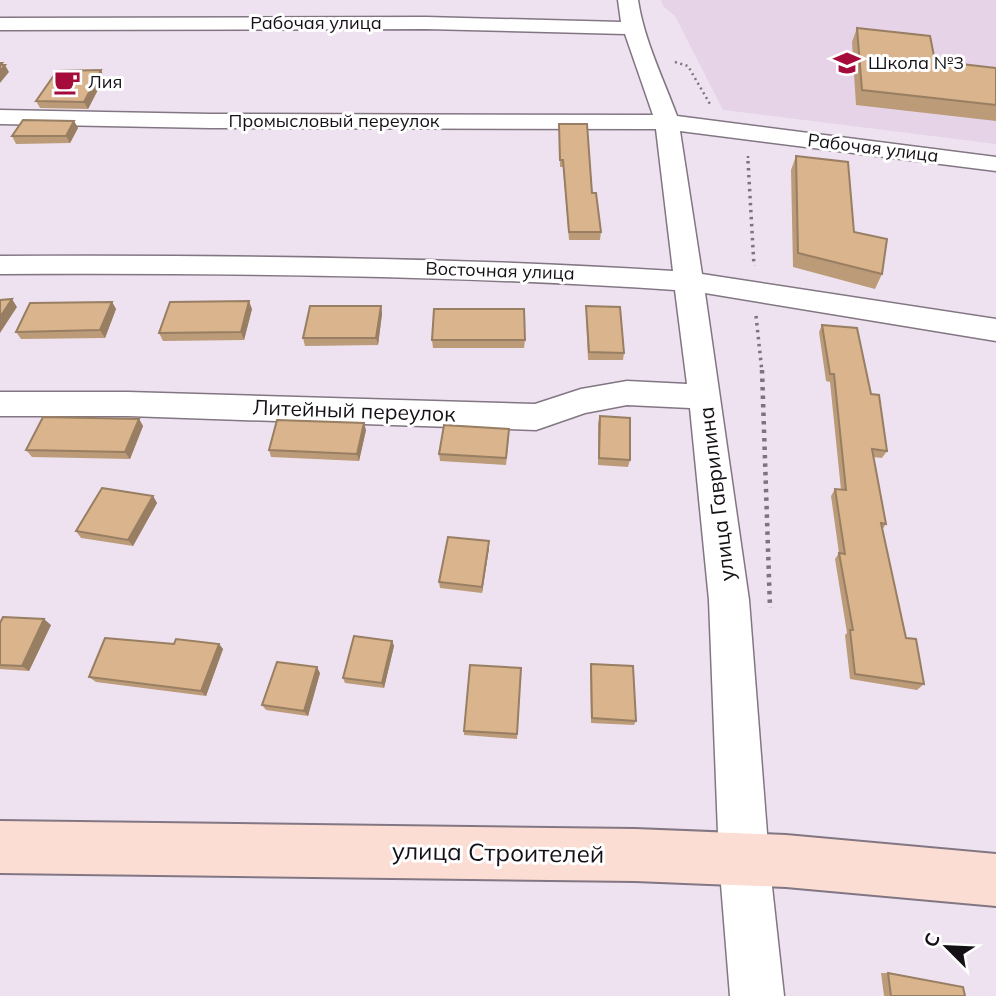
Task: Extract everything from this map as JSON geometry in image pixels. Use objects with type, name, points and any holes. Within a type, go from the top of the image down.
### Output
[{"type":"street","points":[[204,24],[216,0]]},
{"type":"street","name":"улица Гаврилина","points":[[628,0],[632,28],[644,53],[667,122],[705,397],[729,600],[744,859],[757,996]]},
{"type":"street","name":"Рабочая улица","points":[[0,24],[426,23],[632,28]]},
{"type":"street","name":"Промысловый переулок","points":[[0,117],[210,121],[667,122]]},
{"type":"street","name":"Рабочая улица","points":[[667,122],[996,164]]},
{"type":"street","name":"Восточная улица","points":[[0,265],[211,264],[516,270],[689,281],[996,330]]},
{"type":"street","name":"Литейный переулок","points":[[0,404],[128,404],[536,417],[581,401],[627,393],[705,397]]},
{"type":"street","name":"улица Строителей","points":[[0,847],[548,853],[744,859],[996,880]]},
{"type":"path","points":[[644,53],[688,66],[711,106]]},
{"type":"path","points":[[748,131],[748,198],[761,354],[770,618]]},
{"type":"shaded area","name":"Школа №3","points":[[661,0],[996,0],[996,144],[723,110],[675,16],[663,6]]},
{"type":"building","points":[[857,28],[930,36],[935,61],[996,68],[996,105],[862,90]]},
{"type":"building","points":[[101,70],[84,102],[36,101],[57,71]]},
{"type":"building","points":[[23,120],[74,121],[66,136],[12,136]]},
{"type":"building","points":[[559,124],[587,124],[592,193],[596,193],[601,232],[569,232],[563,160],[560,160]]},
{"type":"building","points":[[796,156],[848,162],[854,232],[887,239],[882,274],[798,253]]},
{"type":"building","points":[[12,299],[0,317],[0,300]]},
{"type":"building","points":[[249,301],[241,332],[159,333],[170,302]]},
{"type":"building","points":[[112,302],[100,330],[16,332],[30,303]]},
{"type":"building","points":[[310,306],[381,306],[376,338],[303,338]]},
{"type":"building","points":[[586,306],[620,307],[624,353],[589,352]]},
{"type":"building","points":[[434,309],[524,309],[525,340],[432,340]]},
{"type":"building","points":[[822,325],[857,328],[871,394],[879,395],[887,451],[872,449],[886,524],[881,523],[906,638],[916,639],[924,684],[855,674],[850,630],[853,630],[839,553],[845,554],[835,489],[846,490],[834,374],[830,374]]},
{"type":"building","points":[[600,416],[630,418],[630,460],[599,458]]},
{"type":"building","points":[[43,417],[139,419],[125,452],[26,450]]},
{"type":"building","points":[[277,420],[364,423],[357,454],[269,450]]},
{"type":"building","points":[[444,425],[509,429],[506,458],[439,454]]},
{"type":"building","points":[[102,488],[153,496],[128,540],[76,531]]},
{"type":"building","points":[[448,537],[489,541],[482,587],[439,582]]},
{"type":"building","points":[[3,617],[44,619],[22,666],[0,665],[0,623]]},
{"type":"building","points":[[354,636],[392,641],[382,683],[343,678]]},
{"type":"building","points":[[105,638],[174,644],[176,639],[219,644],[201,691],[89,677]]},
{"type":"building","points":[[277,662],[317,667],[304,711],[262,705]]},
{"type":"building","points":[[591,664],[633,666],[636,721],[592,718]]},
{"type":"building","points":[[470,665],[521,668],[517,734],[464,731]]},
{"type":"building","points":[[888,973],[963,987],[965,996],[891,996]]},
{"type":"place","name":"Школа №3","points":[[847,63]]},
{"type":"place","name":"Лия","points":[[67,82]]}]
